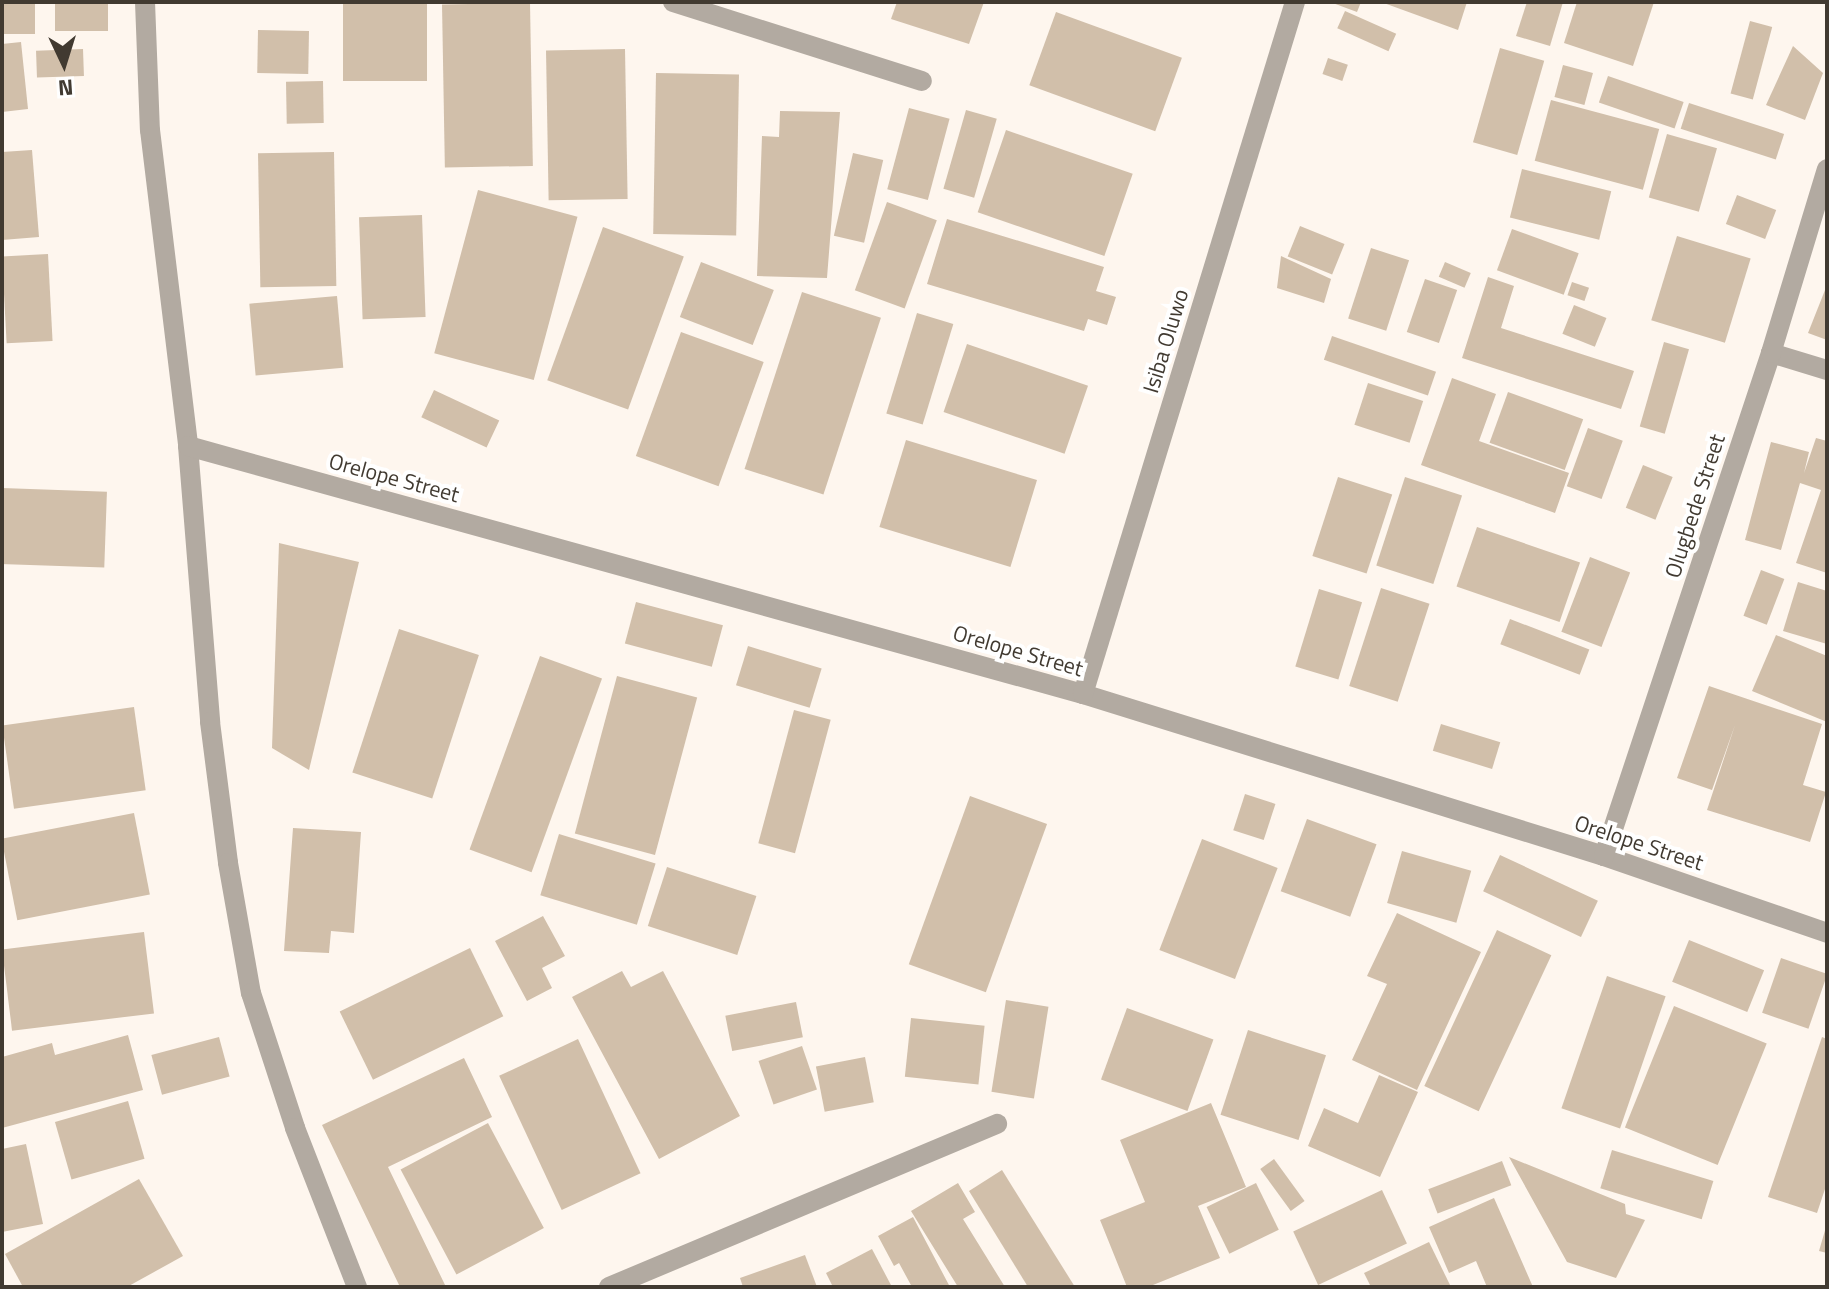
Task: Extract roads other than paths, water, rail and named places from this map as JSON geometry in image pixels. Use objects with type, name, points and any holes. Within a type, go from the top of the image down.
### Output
[{"type":"street","points":[[145,2],[150,130],[188,446],[210,722],[228,863],[251,993],[295,1128],[357,1287]]},
{"type":"street","points":[[673,2],[922,81]]},
{"type":"street","name":"Isiba Oluwo","points":[[1083,694],[1295,2]]},
{"type":"street","name":"Olugbede Street","points":[[1604,856],[1771,353],[1827,169]]},
{"type":"street","points":[[1771,353],[1827,370]]},
{"type":"street","name":"Orelope Street","points":[[188,446],[1083,694],[1604,856],[1827,933]]},
{"type":"street","points":[[609,1287],[997,1124]]}]
